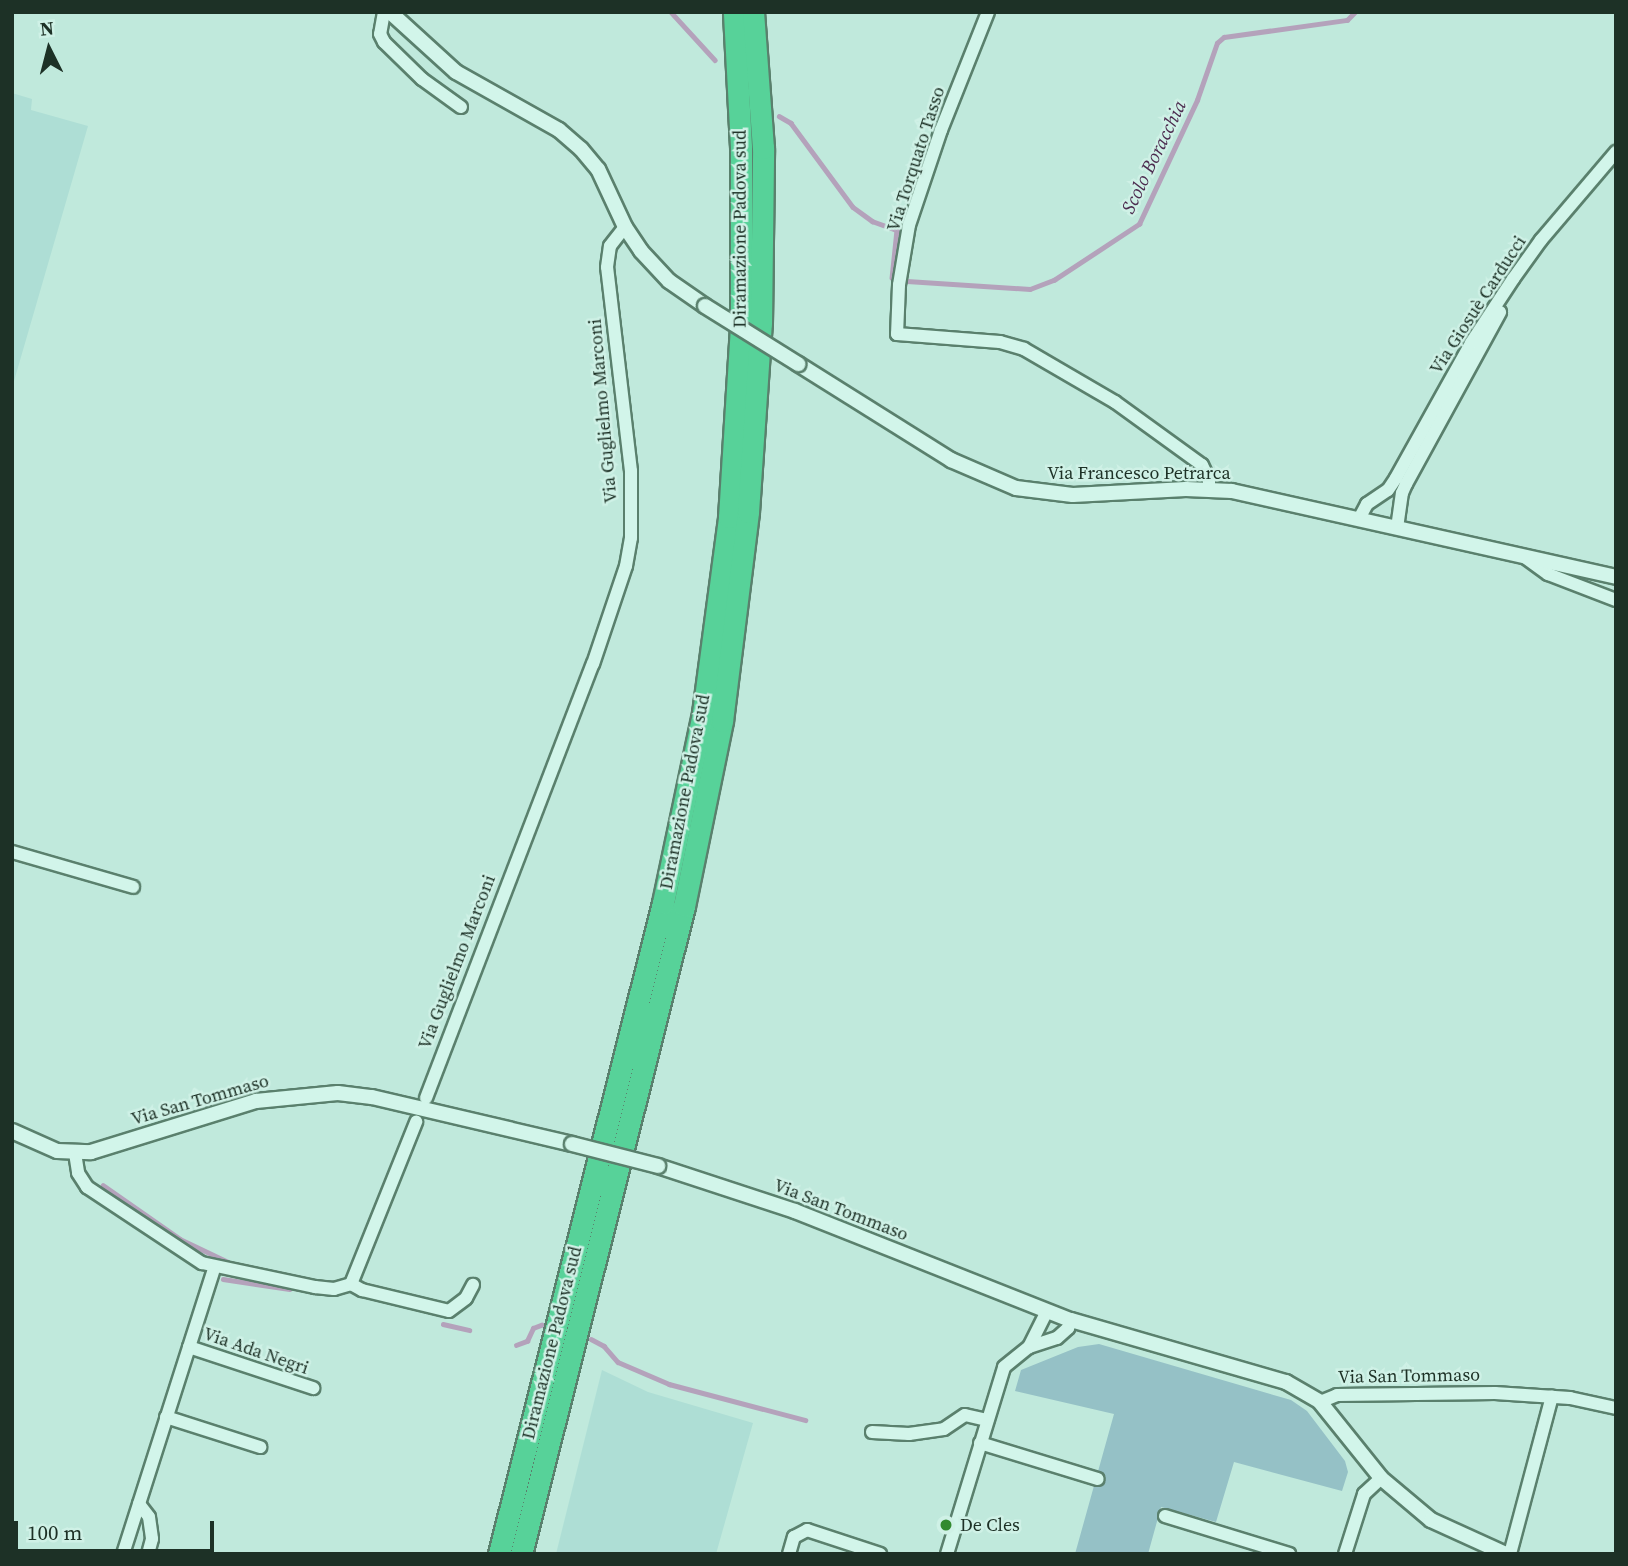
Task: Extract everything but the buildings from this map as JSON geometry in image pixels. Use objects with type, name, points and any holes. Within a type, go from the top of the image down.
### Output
[{"type":"highway","name":"Diramazione Padova sud","points":[[499,1554],[663,903],[703,713],[729,517],[741,326],[741,147],[734,12]]},
{"type":"highway","name":"Diramazione Padova sud","points":[[521,1554],[684,906],[722,721],[748,512],[761,323],[763,148],[753,12]]},
{"type":"street","points":[[384,12],[380,34],[384,42],[422,79],[461,107]]},
{"type":"street","points":[[390,12],[456,72],[559,130],[581,149],[598,169],[625,228]]},
{"type":"street","name":"Via Torquato Tasso","points":[[988,12],[941,130],[909,225],[899,285],[897,334],[1000,342],[1024,349],[1115,402],[1202,465],[1209,480],[1209,488]]},
{"type":"street","name":"Via Giosuè Carducci","points":[[1359,519],[1367,504],[1388,490],[1396,478],[1471,342],[1513,279],[1541,240],[1616,152]]},
{"type":"street","name":"Via Giosuè Carducci","points":[[1397,528],[1402,494],[1498,316],[1537,257],[1616,162]]},
{"type":"street","name":"Via Francesco Petrarca","points":[[625,228],[654,267],[705,306],[951,460],[1016,488],[1073,495],[1209,488],[1255,495],[1616,577]]},
{"type":"street","name":"Via Guglielmo Marconi","points":[[426,1098],[593,664],[626,566],[631,538],[631,471],[607,267],[610,246],[625,228]]},
{"type":"street","name":"Via Francesco Petrarca","points":[[1520,554],[1548,574],[1616,600]]},
{"type":"street","points":[[12,852],[133,887]]},
{"type":"street","name":"Via San Tommaso","points":[[12,1131],[44,1147],[75,1153],[91,1152],[256,1101],[338,1093],[372,1097],[658,1166],[795,1211],[1071,1320],[1286,1382],[1320,1402],[1337,1395],[1495,1393],[1552,1396],[1616,1408]]},
{"type":"street","points":[[351,1284],[416,1122]]},
{"type":"street","points":[[75,1153],[78,1173],[87,1187],[148,1229],[214,1268],[334,1289],[351,1284],[362,1290],[449,1311],[466,1298],[473,1285]]},
{"type":"street","name":"Via Ada Negri","points":[[123,1554],[214,1268]]},
{"type":"street","points":[[1029,1347],[1047,1311]]},
{"type":"street","points":[[947,1554],[1004,1367],[1029,1347],[1057,1338],[1071,1320]]},
{"type":"street","name":"Via Ada Negri","points":[[189,1347],[313,1388]]},
{"type":"street","points":[[1320,1402],[1381,1478],[1432,1520],[1508,1554],[1552,1396]]},
{"type":"street","points":[[872,1432],[909,1434],[944,1429],[965,1415],[987,1420]]},
{"type":"street","points":[[166,1418],[260,1447]]},
{"type":"street","points":[[980,1443],[1098,1479]]},
{"type":"street","points":[[1345,1554],[1364,1494],[1381,1478]]},
{"type":"street","points":[[139,1504],[149,1517],[152,1539],[148,1554]]},
{"type":"street","points":[[1166,1516],[1289,1554]]},
{"type":"street","points":[[789,1554],[794,1537],[807,1530],[880,1554]]},
{"type":"shaded area","points":[[12,93],[32,99],[31,110],[88,126],[12,388]]},
{"type":"shaded area","points":[[1099,1344],[1291,1400],[1307,1411],[1345,1461],[1348,1472],[1342,1491],[1234,1462],[1216,1522],[1161,1507],[1148,1554],[1075,1554],[1114,1414],[1015,1391],[1021,1370],[1078,1347]]},
{"type":"shaded area","points":[[602,1370],[648,1392],[753,1423],[716,1554],[556,1554]]},
{"type":"waterway","name":"Scolo Boracchia","points":[[671,12],[715,60]]},
{"type":"waterway","name":"Scolo Boracchia","points":[[907,281],[1030,289],[1054,280],[1139,224],[1197,100],[1217,43],[1224,37],[1347,20],[1355,12]]},
{"type":"waterway","name":"Scolo Boracchia","points":[[779,116],[791,123],[853,207],[872,221],[897,230],[892,278]]},
{"type":"waterway","points":[[103,1185],[180,1239],[228,1262]]},
{"type":"waterway","points":[[223,1279],[289,1289]]},
{"type":"waterway","points":[[443,1324],[469,1330]]},
{"type":"waterway","points":[[516,1345],[527,1341],[533,1328],[541,1325]]},
{"type":"waterway","points":[[591,1339],[604,1346],[618,1362],[669,1384],[805,1420]]},
{"type":"place","name":"De Cles","points":[[946,1525]]}]
